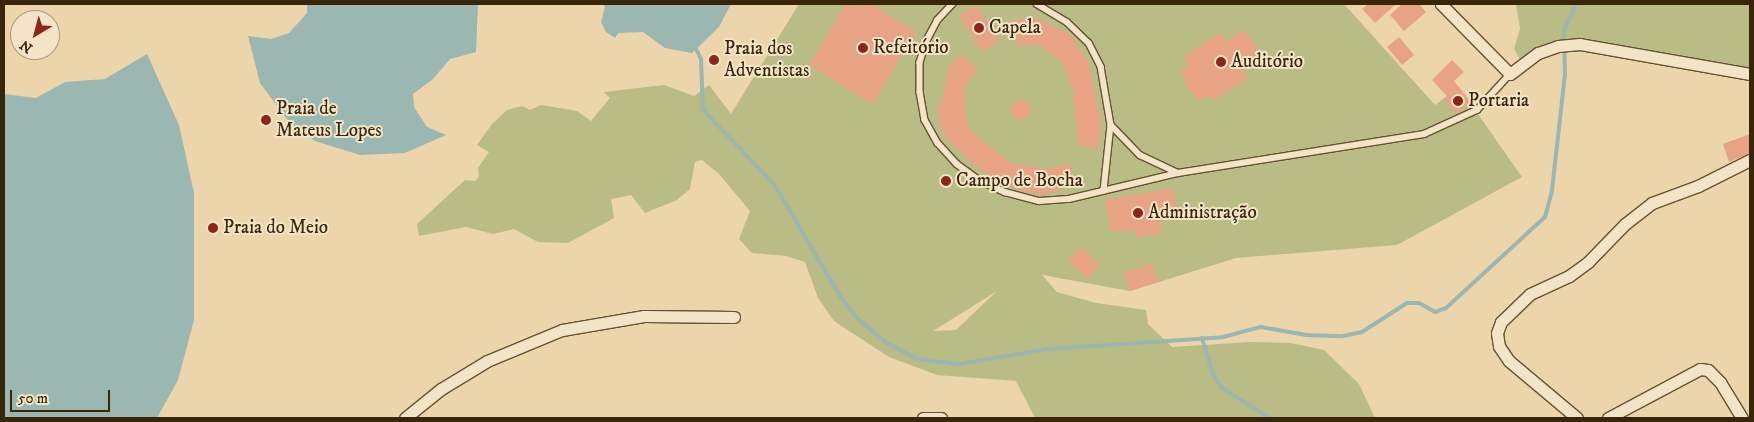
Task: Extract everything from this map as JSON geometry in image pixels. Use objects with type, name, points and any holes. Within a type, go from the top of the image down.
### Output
[{"type":"street","points":[[1441,4],[1510,74],[1538,53],[1558,46],[1580,44],[1750,74]]},
{"type":"street","points":[[1577,418],[1509,361],[1498,346],[1496,334],[1501,322],[1530,294],[1568,276],[1588,262],[1625,224],[1652,203],[1698,186],[1750,160]]},
{"type":"street","points":[[405,418],[441,389],[487,360],[562,330],[644,316],[734,317]]},
{"type":"street","points":[[1608,418],[1700,370],[1708,370],[1720,382],[1742,418]]},
{"type":"street","points":[[923,418],[942,418]]},
{"type":"lane","points":[[953,4],[927,41],[920,63],[920,92],[925,120],[938,143],[957,164],[979,180],[1005,192],[1039,201],[1070,199],[1178,173],[1424,134],[1477,110],[1510,74]]},
{"type":"lane","points":[[1037,4],[1068,22],[1089,43],[1101,67],[1110,126],[1104,191]]},
{"type":"lane","points":[[1110,126],[1140,155],[1178,173]]},
{"type":"green space","points":[[799,4],[1344,4],[1435,105],[1459,87],[1522,177],[1397,245],[1236,258],[1130,291],[1042,275],[1057,292],[1096,303],[1146,310],[1148,324],[1172,347],[1250,342],[1290,343],[1324,350],[1359,384],[1375,418],[1035,418],[1016,381],[937,375],[889,357],[834,321],[818,298],[805,262],[786,256],[752,253],[739,239],[750,211],[719,174],[702,160],[695,162],[690,189],[677,200],[645,213],[631,195],[611,199],[614,218],[568,243],[538,242],[514,229],[493,234],[466,227],[419,236],[417,224],[465,180],[475,181],[479,177],[478,168],[489,152],[477,145],[492,124],[507,110],[522,106],[530,110],[541,105],[577,111],[591,121],[610,98],[604,92],[664,85],[694,96],[709,85],[731,114]],"holes":[[[997,291],[956,330],[933,331]]]},
{"type":"green space","points":[[1516,4],[1750,4],[1750,73],[1586,43],[1554,55],[1521,61],[1514,49],[1520,29]]},
{"type":"water","points":[[307,4],[478,4],[476,52],[450,59],[433,79],[413,94],[414,107],[427,127],[446,135],[405,153],[360,155],[315,141],[289,122],[260,83],[248,36],[271,39],[289,33],[307,13]]},
{"type":"water","points":[[603,4],[731,4],[719,27],[692,53],[665,48],[643,32],[618,33],[615,38],[606,32],[601,22],[605,7]]},
{"type":"water","points":[[147,54],[179,125],[194,193],[194,320],[178,380],[157,418],[4,418],[4,94],[36,98],[65,82],[105,79]]},
{"type":"building","name":"Refeitório","points":[[846,4],[871,4],[916,32],[873,104],[809,65]]},
{"type":"building","points":[[1368,4],[1396,4],[1375,23],[1362,9]]},
{"type":"building","points":[[1402,4],[1419,4],[1426,12],[1404,31],[1390,15]]},
{"type":"building","name":"Capela","points":[[977,5],[999,41],[981,51],[959,15]]},
{"type":"building","points":[[1036,18],[1071,35],[1088,62],[1101,119],[1098,149],[1078,146],[1073,91],[1061,60],[1039,45],[1017,45],[1016,30],[1012,33],[1011,20]]},
{"type":"building","name":"Auditório","points":[[1245,30],[1263,58],[1243,70],[1248,78],[1212,101],[1208,96],[1200,101],[1187,88],[1181,71],[1189,66],[1183,57],[1220,33],[1226,42]]},
{"type":"building","points":[[1399,37],[1414,55],[1402,65],[1387,47]]},
{"type":"building","points":[[959,54],[978,68],[964,88],[967,125],[972,132],[1012,164],[1050,169],[1069,162],[1076,184],[1047,194],[1024,192],[983,172],[953,145],[941,129],[937,106],[941,105],[948,69]]},
{"type":"building","points":[[1452,60],[1464,72],[1454,81],[1472,103],[1456,114],[1444,98],[1447,96],[1432,80]]},
{"type":"building","points":[[1021,100],[1028,103],[1031,110],[1028,117],[1021,120],[1014,117],[1011,110],[1014,103]]},
{"type":"building","points":[[1750,134],[1750,153],[1729,162],[1723,144]]},
{"type":"building","name":"Administração","points":[[1173,188],[1177,212],[1159,215],[1162,233],[1136,237],[1135,229],[1111,232],[1105,200]]},
{"type":"building","points":[[1080,247],[1100,265],[1088,279],[1068,261]]},
{"type":"building","points":[[1152,264],[1158,282],[1130,291],[1124,272]]},
{"type":"waterway","points":[[696,49],[701,59],[703,110],[774,184],[840,296],[857,318],[886,342],[917,359],[958,364],[1049,349],[1223,337],[1261,327],[1306,335],[1343,336],[1362,332],[1407,303],[1419,303],[1435,312],[1446,308],[1545,217],[1552,190],[1565,75],[1564,30],[1576,4]]},
{"type":"waterway","points":[[1202,338],[1213,375],[1221,387],[1269,418]]},
{"type":"place","name":"Capela","points":[[979,28]]},
{"type":"place","name":"Refeitório","points":[[863,48]]},
{"type":"place","name":"Praia dos Adventistas","points":[[714,60]]},
{"type":"place","name":"Auditório","points":[[1221,62]]},
{"type":"place","name":"Portaria","points":[[1458,101]]},
{"type":"place","name":"Praia de Mateus Lopes","points":[[266,120]]},
{"type":"place","name":"Campo de Bocha","points":[[946,181]]},
{"type":"place","name":"Administração","points":[[1138,213]]},
{"type":"place","name":"Praia do Meio","points":[[213,228]]}]
